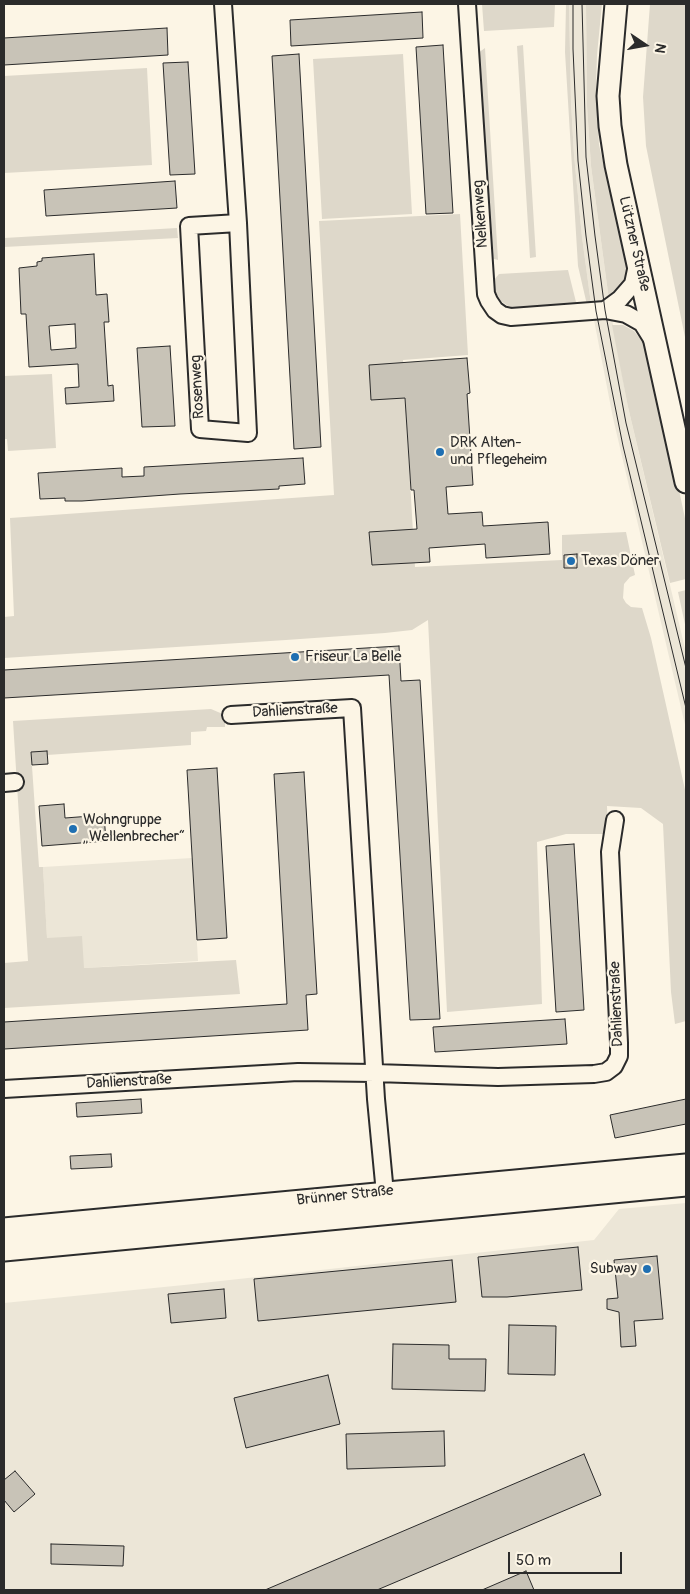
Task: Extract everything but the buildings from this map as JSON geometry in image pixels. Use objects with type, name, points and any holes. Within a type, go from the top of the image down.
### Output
[{"type":"main road","name":"Lützner Straße","points":[[616,4],[608,96],[610,126],[616,165],[658,348],[686,482]]},
{"type":"main road","name":"Brünner Straße","points":[[4,1250],[686,1164]]},
{"type":"main road","name":"Brünner Straße","points":[[4,1229],[686,1185]]},
{"type":"street","name":"Rosenweg","points":[[223,4],[238,224],[248,433],[200,429],[189,226],[238,224]]},
{"type":"street","name":"Nelkenweg","points":[[468,4],[486,294],[495,310],[502,315],[511,317],[605,310],[626,314],[642,323],[658,348]]},
{"type":"street","points":[[605,310],[620,299],[633,284],[638,259]]},
{"type":"street","name":"Dahlienstraße","points":[[231,715],[352,708],[375,1073],[386,1203]]},
{"type":"street","name":"Dahlienstraße","points":[[4,1089],[298,1072],[515,1077],[606,1072],[614,1066],[619,1056],[610,852],[615,820]]},
{"type":"shaded area","points":[[482,4],[555,4],[554,27],[484,31]]},
{"type":"shaded area","points":[[566,4],[569,4],[574,155],[591,304],[587,305],[578,266],[565,52]]},
{"type":"shaded area","points":[[569,4],[586,4],[587,106],[591,166],[609,300],[591,304],[574,155]]},
{"type":"shaded area","points":[[586,4],[602,4],[596,87],[599,145],[628,273],[626,283],[609,300],[591,166],[587,106]]},
{"type":"shaded area","points":[[650,4],[686,4],[686,342],[646,146],[643,97]]},
{"type":"shaded area","points":[[523,45],[536,257],[530,258],[517,46]]},
{"type":"shaded area","points":[[485,48],[498,260],[491,258],[478,53]]},
{"type":"shaded area","points":[[403,54],[412,214],[322,219],[313,59]]},
{"type":"shaded area","points":[[147,68],[152,165],[4,173],[4,76]]},
{"type":"shaded area","points":[[460,214],[468,355],[403,360],[415,567],[562,560],[562,535],[626,532],[635,575],[630,577],[624,584],[623,598],[631,607],[642,608],[651,638],[686,794],[686,1021],[675,1024],[671,992],[663,824],[641,808],[607,806],[608,834],[566,834],[537,842],[542,1004],[447,1012],[428,620],[412,630],[385,633],[4,658],[4,617],[14,616],[10,518],[334,495],[319,221]]},
{"type":"shaded area","points":[[177,228],[178,238],[4,247],[4,238]]},
{"type":"shaded area","points":[[568,270],[577,306],[518,309],[508,306],[501,301],[493,288],[493,281],[499,274]]},
{"type":"shaded area","points":[[612,319],[628,407],[686,653],[686,729],[613,418],[594,320]]},
{"type":"shaded area","points":[[612,325],[623,325],[634,331],[642,341],[645,340],[649,349],[686,523],[686,579],[670,583],[628,407]]},
{"type":"shaded area","points":[[52,374],[56,448],[8,451],[7,439],[4,439],[4,376]]},
{"type":"shaded area","points":[[686,590],[686,629],[678,592]]},
{"type":"shaded area","points":[[211,709],[225,715],[225,727],[207,727],[206,731],[191,732],[191,745],[47,755],[31,752],[39,867],[43,867],[47,938],[82,936],[84,968],[236,960],[240,994],[4,1008],[4,963],[28,961],[13,721]]},
{"type":"shaded area","points":[[192,858],[198,961],[84,968],[47,939],[43,867]]},
{"type":"shaded area","points":[[686,1203],[686,1590],[4,1590],[4,1303],[594,1240],[619,1209]]},
{"type":"tram line","points":[[573,4],[578,161],[596,311],[623,446],[686,708]]},
{"type":"tram line","points":[[582,4],[586,157],[605,310],[626,423],[686,668]]},
{"type":"place","name":"DRK Alten- und Pflegeheim","points":[[440,452]]},
{"type":"place","name":"Texas Döner","points":[[571,561]]},
{"type":"place","name":"Friseur La Belle","points":[[295,657]]},
{"type":"place","name":"Wohngruppe „Wellenbrecher“","points":[[73,829]]},
{"type":"place","name":"Subway","points":[[647,1269]]}]
